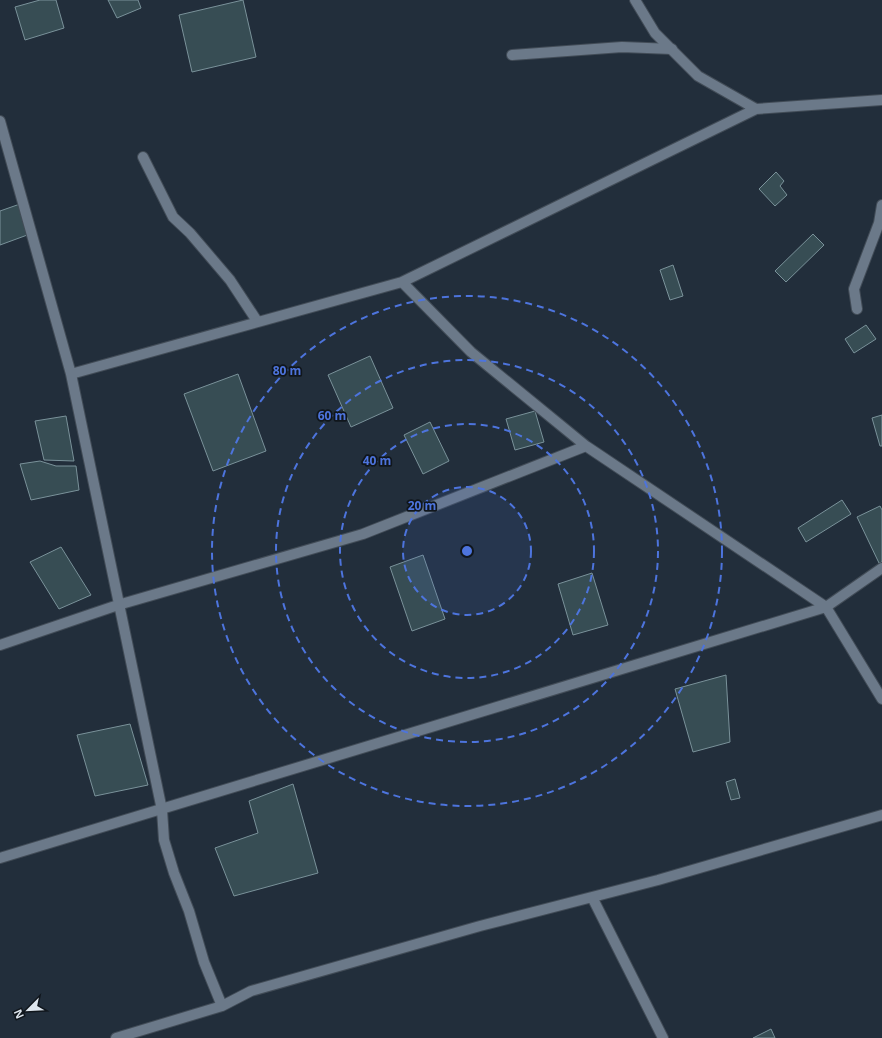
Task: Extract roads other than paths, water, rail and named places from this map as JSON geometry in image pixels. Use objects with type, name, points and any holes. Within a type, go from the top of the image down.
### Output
[{"type":"street","points":[[635,0],[655,32],[698,76],[756,109]]},
{"type":"street","points":[[512,55],[622,47],[672,49]]},
{"type":"street","points":[[71,374],[257,321],[402,282],[756,109],[882,100]]},
{"type":"street","points":[[0,121],[71,374],[162,810],[164,840],[174,873],[189,911],[204,962],[222,1006]]},
{"type":"street","points":[[143,157],[173,217],[190,234],[230,280],[257,321]]},
{"type":"street","points":[[857,309],[854,289],[879,223],[882,205]]},
{"type":"street","points":[[402,282],[471,352],[586,446],[826,608],[882,699]]},
{"type":"street","points":[[0,645],[118,605],[363,534],[586,446]]},
{"type":"street","points":[[0,858],[826,608],[882,568]]},
{"type":"street","points":[[116,1038],[222,1006],[251,991],[480,926],[666,878],[882,815]]},
{"type":"street","points":[[592,897],[663,1038]]}]
